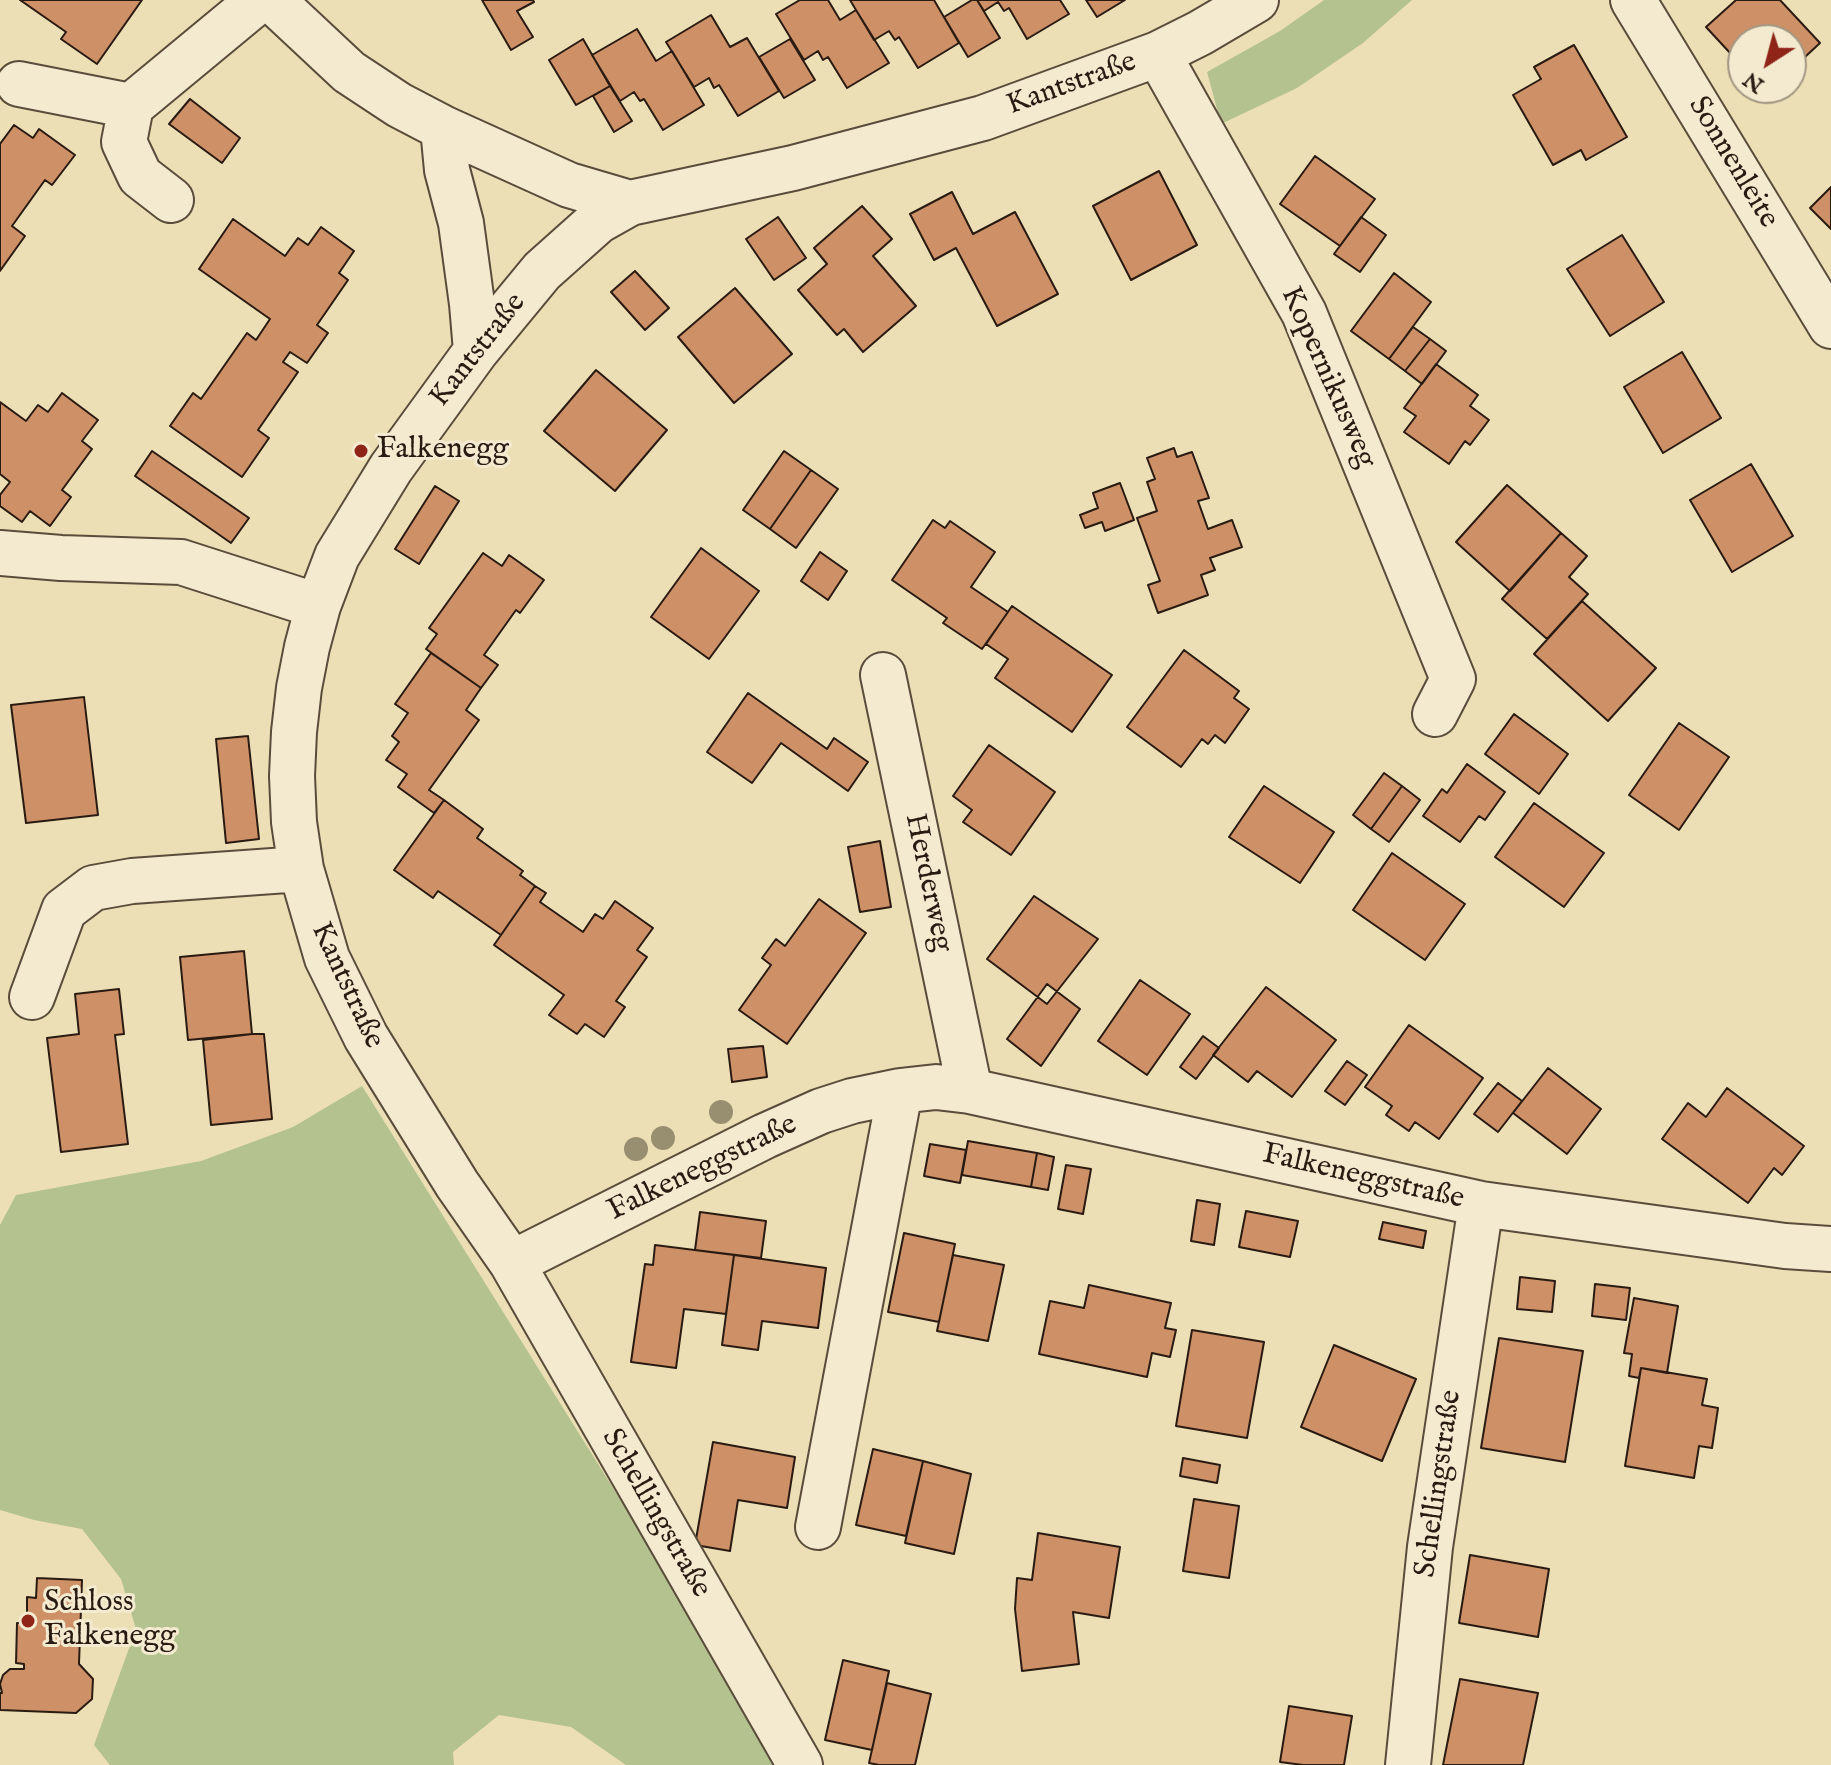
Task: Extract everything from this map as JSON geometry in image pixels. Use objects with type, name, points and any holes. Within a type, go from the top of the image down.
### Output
[{"type":"street","points":[[171,200],[140,176],[124,142],[131,106],[259,0]]},
{"type":"street","points":[[272,0],[349,72],[399,105],[569,185],[630,203]]},
{"type":"street","name":"Kantstraße","points":[[512,1263],[457,1184],[366,1037],[327,958],[301,869],[294,822],[292,776],[299,688],[318,606],[337,556],[391,468],[476,351],[542,271],[598,221],[630,203],[793,168],[983,118],[1158,54],[1256,0]]},
{"type":"street","name":"Sonnenleite","points":[[1633,0],[1831,326]]},
{"type":"street","name":"Kopernikusweg","points":[[1158,54],[1304,313],[1453,679],[1435,714]]},
{"type":"street","points":[[19,84],[131,106]]},
{"type":"street","points":[[443,128],[447,170],[461,223],[476,351]]},
{"type":"street","points":[[0,553],[181,562],[318,606]]},
{"type":"street","name":"Herderweg","points":[[883,675],[970,1091]]},
{"type":"street","points":[[32,997],[64,910],[93,888],[132,881],[301,869]]},
{"type":"street","name":"Falkeneggstraße","points":[[512,1263],[821,1111],[852,1101],[936,1087],[970,1091],[1481,1204],[1785,1246],[1831,1249]]},
{"type":"street","points":[[818,1527],[900,1091]]},
{"type":"street","name":"Schellingstraße","points":[[1408,1765],[1430,1547],[1481,1204]]},
{"type":"street","name":"Schellingstraße","points":[[512,1263],[800,1765]]},
{"type":"green space","points":[[1324,0],[1412,0],[1363,43],[1297,88],[1221,124],[1207,72],[1280,31]]},
{"type":"green space","points":[[362,1086],[786,1765],[626,1765],[571,1727],[499,1715],[453,1752],[454,1765],[110,1765],[94,1745],[136,1629],[121,1579],[82,1529],[0,1510],[0,1225],[16,1195],[201,1161],[293,1127]]},
{"type":"building","points":[[20,0],[142,0],[97,64],[61,39],[66,32]]},
{"type":"building","points":[[482,0],[533,0],[517,11],[533,37],[511,50]]},
{"type":"building","points":[[800,0],[828,0],[840,20],[856,10],[889,63],[847,88],[828,57],[823,60],[818,51],[804,60],[776,14]]},
{"type":"building","points":[[850,0],[934,0],[959,43],[918,68],[899,37],[895,40],[889,31],[874,40]]},
{"type":"building","points":[[977,0],[1000,38],[968,57],[944,17]]},
{"type":"building","points":[[977,0],[1060,0],[1069,14],[1027,39],[1009,8],[1004,11],[998,2],[984,11]]},
{"type":"building","points":[[1086,0],[1125,0],[1097,17]]},
{"type":"building","points":[[1736,0],[1780,0],[1802,24],[1727,24],[1727,50],[1706,27]]},
{"type":"building","points":[[711,15],[730,47],[747,38],[779,91],[738,116],[719,85],[714,88],[709,78],[694,87],[666,42]]},
{"type":"building","points":[[637,29],[656,61],[672,51],[704,105],[663,130],[644,99],[640,101],[634,92],[620,101],[592,55]]},
{"type":"building","points":[[1807,29],[1820,43],[1807,55]]},
{"type":"building","points":[[583,39],[610,86],[576,105],[549,60]]},
{"type":"building","points":[[790,39],[815,80],[784,98],[759,57]]},
{"type":"building","points":[[1574,45],[1627,137],[1586,160],[1581,150],[1553,165],[1513,95],[1541,79],[1534,67]]},
{"type":"building","points":[[610,86],[632,121],[614,132],[593,96]]},
{"type":"building","points":[[190,99],[240,138],[222,163],[169,124]]},
{"type":"building","points":[[14,125],[33,138],[39,129],[75,155],[52,185],[45,180],[12,226],[25,236],[0,271],[0,144]]},
{"type":"building","points":[[1315,156],[1375,199],[1340,246],[1280,204]]},
{"type":"building","points":[[1159,171],[1197,245],[1131,280],[1093,206]]},
{"type":"building","points":[[1831,187],[1831,229],[1810,208]]},
{"type":"building","points":[[952,192],[973,234],[1015,212],[1058,294],[997,326],[956,248],[934,260],[910,214]]},
{"type":"building","points":[[862,206],[892,239],[873,256],[916,306],[863,352],[844,329],[837,335],[798,290],[827,264],[814,248]]},
{"type":"building","points":[[778,217],[806,258],[774,280],[746,239]]},
{"type":"building","points":[[1361,217],[1386,235],[1360,272],[1334,254]]},
{"type":"building","points":[[233,219],[285,256],[298,238],[308,245],[321,227],[354,251],[339,273],[348,280],[317,325],[328,333],[307,363],[290,352],[283,362],[298,372],[258,430],[269,438],[242,477],[170,426],[193,393],[201,399],[247,333],[256,340],[270,319],[199,269]]},
{"type":"building","points":[[1622,235],[1664,302],[1610,336],[1567,269]]},
{"type":"building","points":[[635,271],[669,308],[645,330],[611,292]]},
{"type":"building","points":[[1394,273],[1431,302],[1389,359],[1351,331]]},
{"type":"building","points":[[735,288],[792,354],[734,403],[678,337]]},
{"type":"building","points":[[1413,327],[1430,339],[1405,371],[1389,359]]},
{"type":"building","points":[[1430,339],[1446,351],[1422,384],[1405,371]]},
{"type":"building","points":[[1682,352],[1721,418],[1663,453],[1624,387]]},
{"type":"building","points":[[1436,364],[1478,395],[1470,406],[1489,420],[1470,445],[1465,441],[1449,464],[1404,432],[1416,416],[1404,408]]},
{"type":"building","points":[[596,370],[667,430],[615,491],[544,431]]},
{"type":"building","points":[[62,393],[98,420],[82,441],[92,449],[62,490],[71,497],[50,526],[30,511],[22,522],[0,506],[0,495],[10,482],[0,474],[0,402],[26,421],[38,405],[48,412]]},
{"type":"building","points":[[1174,448],[1177,457],[1192,452],[1209,498],[1198,501],[1208,529],[1232,520],[1242,547],[1210,558],[1215,570],[1201,575],[1208,595],[1158,613],[1148,585],[1160,581],[1137,518],[1157,511],[1147,482],[1155,479],[1147,458]]},
{"type":"building","points":[[152,451],[249,518],[231,543],[135,476]]},
{"type":"building","points":[[784,451],[811,470],[770,529],[743,510]]},
{"type":"building","points":[[1751,464],[1793,536],[1732,572],[1690,500]]},
{"type":"building","points":[[811,470],[838,489],[796,548],[770,529]]},
{"type":"building","points":[[1120,483],[1134,520],[1105,531],[1102,522],[1085,528],[1080,515],[1098,508],[1093,493]]},
{"type":"building","points":[[1507,485],[1561,533],[1510,591],[1456,542]]},
{"type":"building","points":[[435,486],[459,501],[419,564],[395,549]]},
{"type":"building","points":[[933,520],[945,528],[950,521],[995,552],[971,587],[1008,612],[982,649],[943,623],[947,618],[892,580]]},
{"type":"building","points":[[1561,533],[1587,556],[1569,577],[1588,594],[1547,639],[1502,599]]},
{"type":"building","points":[[701,548],[759,591],[709,659],[651,617]]},
{"type":"building","points":[[820,552],[847,571],[828,600],[801,581]]},
{"type":"building","points":[[483,553],[502,566],[509,555],[544,580],[520,613],[516,610],[484,655],[498,665],[481,688],[426,649],[437,634],[429,628]]},
{"type":"building","points":[[1582,601],[1656,668],[1608,721],[1534,654]]},
{"type":"building","points":[[1012,606],[1112,675],[1072,732],[995,678],[1008,659],[986,644]]},
{"type":"building","points":[[1184,650],[1239,691],[1234,698],[1249,709],[1225,743],[1215,735],[1208,744],[1202,739],[1181,767],[1127,727]]},
{"type":"building","points":[[431,653],[481,688],[466,710],[479,720],[429,790],[444,800],[434,813],[398,787],[407,774],[386,760],[399,742],[392,736],[408,713],[395,704]]},
{"type":"building","points":[[748,693],[827,749],[834,738],[868,762],[848,791],[781,743],[752,783],[707,752]]},
{"type":"building","points":[[84,697],[98,815],[26,823],[11,705]]},
{"type":"building","points":[[1514,714],[1568,754],[1539,794],[1485,754]]},
{"type":"building","points":[[1679,723],[1729,757],[1679,830],[1629,795]]},
{"type":"building","points":[[248,736],[259,839],[226,843],[216,739]]},
{"type":"building","points":[[989,745],[1055,792],[1011,855],[963,822],[972,810],[953,796]]},
{"type":"building","points":[[1467,764],[1505,792],[1485,820],[1479,816],[1460,842],[1423,816],[1442,789],[1447,793]]},
{"type":"building","points":[[1384,773],[1402,786],[1371,829],[1353,815]]},
{"type":"building","points":[[1264,786],[1334,832],[1300,883],[1229,837]]},
{"type":"building","points":[[1402,786],[1420,800],[1389,842],[1371,829]]},
{"type":"building","points":[[444,800],[483,829],[477,838],[523,871],[520,875],[535,886],[501,935],[438,891],[433,898],[394,870]]},
{"type":"building","points":[[1534,803],[1604,853],[1564,907],[1495,857]]},
{"type":"building","points":[[880,841],[891,907],[860,912],[848,847]]},
{"type":"building","points":[[1392,853],[1465,904],[1425,960],[1353,910]]},
{"type":"building","points":[[535,886],[546,893],[540,902],[583,932],[595,914],[603,919],[615,901],[653,928],[637,950],[647,957],[616,1001],[625,1007],[604,1037],[585,1024],[577,1034],[549,1015],[564,995],[494,945]]},
{"type":"building","points":[[1034,896],[1098,939],[1047,1004],[987,959]]},
{"type":"building","points":[[819,899],[866,933],[787,1044],[739,1010],[771,965],[762,958],[776,939],[785,946]]},
{"type":"building","points":[[244,951],[252,1034],[188,1040],[180,957]]},
{"type":"building","points":[[1140,980],[1190,1014],[1147,1075],[1098,1041]]},
{"type":"building","points":[[1047,984],[1080,1009],[1041,1066],[1007,1039]]},
{"type":"building","points":[[1266,987],[1336,1040],[1292,1097],[1257,1071],[1248,1082],[1213,1055]]},
{"type":"building","points":[[119,989],[124,1034],[115,1035],[128,1144],[61,1152],[47,1038],[79,1034],[75,994]]},
{"type":"building","points":[[1409,1025],[1483,1078],[1439,1139],[1415,1122],[1409,1131],[1386,1115],[1392,1106],[1365,1087]]},
{"type":"building","points":[[264,1034],[272,1119],[211,1125],[203,1040]]},
{"type":"building","points":[[1203,1036],[1219,1048],[1196,1079],[1180,1067]]},
{"type":"building","points":[[763,1046],[767,1077],[732,1082],[728,1049]]},
{"type":"building","points":[[1347,1061],[1367,1075],[1345,1105],[1325,1091]]},
{"type":"building","points":[[1548,1068],[1601,1109],[1567,1154],[1513,1113]]},
{"type":"building","points":[[1498,1083],[1522,1101],[1498,1132],[1474,1114]]},
{"type":"building","points":[[1727,1088],[1804,1146],[1782,1175],[1774,1168],[1748,1203],[1662,1139],[1688,1103],[1706,1117]]},
{"type":"building","points":[[968,1141],[1037,1153],[1031,1187],[962,1175]]},
{"type":"building","points":[[930,1144],[966,1150],[960,1183],[924,1176]]},
{"type":"building","points":[[1037,1153],[1054,1157],[1048,1190],[1031,1187]]},
{"type":"building","points":[[1066,1165],[1091,1169],[1083,1214],[1058,1209]]},
{"type":"building","points":[[1197,1200],[1220,1204],[1214,1245],[1191,1241]]},
{"type":"building","points":[[1246,1211],[1298,1221],[1290,1257],[1239,1247]]},
{"type":"building","points":[[700,1212],[766,1221],[761,1258],[695,1250]]},
{"type":"building","points":[[1383,1222],[1426,1231],[1423,1248],[1379,1239]]},
{"type":"building","points":[[904,1233],[955,1244],[939,1322],[888,1312]]},
{"type":"building","points":[[655,1245],[734,1255],[726,1314],[684,1309],[676,1368],[631,1362],[645,1264],[653,1265]]},
{"type":"building","points":[[734,1255],[826,1268],[818,1328],[762,1321],[758,1350],[722,1345]]},
{"type":"building","points":[[953,1255],[1004,1265],[988,1341],[937,1331]]},
{"type":"building","points":[[1520,1277],[1555,1281],[1552,1312],[1517,1309]]},
{"type":"building","points":[[1595,1284],[1630,1288],[1626,1320],[1592,1316]]},
{"type":"building","points":[[1089,1285],[1171,1303],[1165,1328],[1176,1330],[1170,1357],[1152,1353],[1147,1377],[1039,1354],[1050,1301],[1084,1308]]},
{"type":"building","points":[[1634,1298],[1678,1306],[1667,1373],[1641,1368],[1639,1378],[1629,1376],[1632,1354],[1624,1353]]},
{"type":"building","points":[[1192,1330],[1264,1342],[1247,1438],[1176,1426]]},
{"type":"building","points":[[1499,1338],[1583,1351],[1565,1462],[1481,1448]]},
{"type":"building","points":[[1334,1345],[1416,1379],[1382,1461],[1301,1427]]},
{"type":"building","points":[[1641,1368],[1707,1379],[1702,1405],[1718,1408],[1712,1448],[1699,1446],[1694,1478],[1625,1466]]},
{"type":"building","points":[[713,1442],[795,1457],[787,1508],[738,1500],[730,1551],[695,1545]]},
{"type":"building","points":[[873,1449],[923,1461],[906,1536],[856,1525]]},
{"type":"building","points":[[1183,1458],[1220,1465],[1217,1483],[1180,1476]]},
{"type":"building","points":[[923,1461],[971,1474],[954,1554],[905,1543]]},
{"type":"building","points":[[1194,1499],[1239,1506],[1229,1578],[1183,1571]]},
{"type":"building","points":[[1038,1533],[1120,1547],[1109,1618],[1073,1612],[1079,1664],[1022,1671],[1015,1609],[1017,1578],[1032,1580]]},
{"type":"building","points":[[1470,1555],[1549,1569],[1538,1637],[1459,1623]]},
{"type":"building","points":[[37,1578],[82,1580],[79,1664],[93,1679],[92,1699],[76,1713],[0,1710],[3,1675],[10,1669],[24,1669],[24,1664],[16,1663],[17,1623],[27,1623],[27,1597],[36,1598]]},
{"type":"building","points":[[843,1660],[889,1671],[872,1750],[825,1740]]},
{"type":"building","points":[[1460,1679],[1538,1693],[1523,1765],[1443,1765]]},
{"type":"building","points":[[887,1683],[931,1694],[915,1765],[869,1763]]},
{"type":"building","points":[[1289,1706],[1352,1716],[1344,1765],[1280,1762]]},
{"type":"place","name":"Falkenegg","points":[[361,451]]},
{"type":"place","name":"Schloss Falkenegg","points":[[28,1621]]}]
